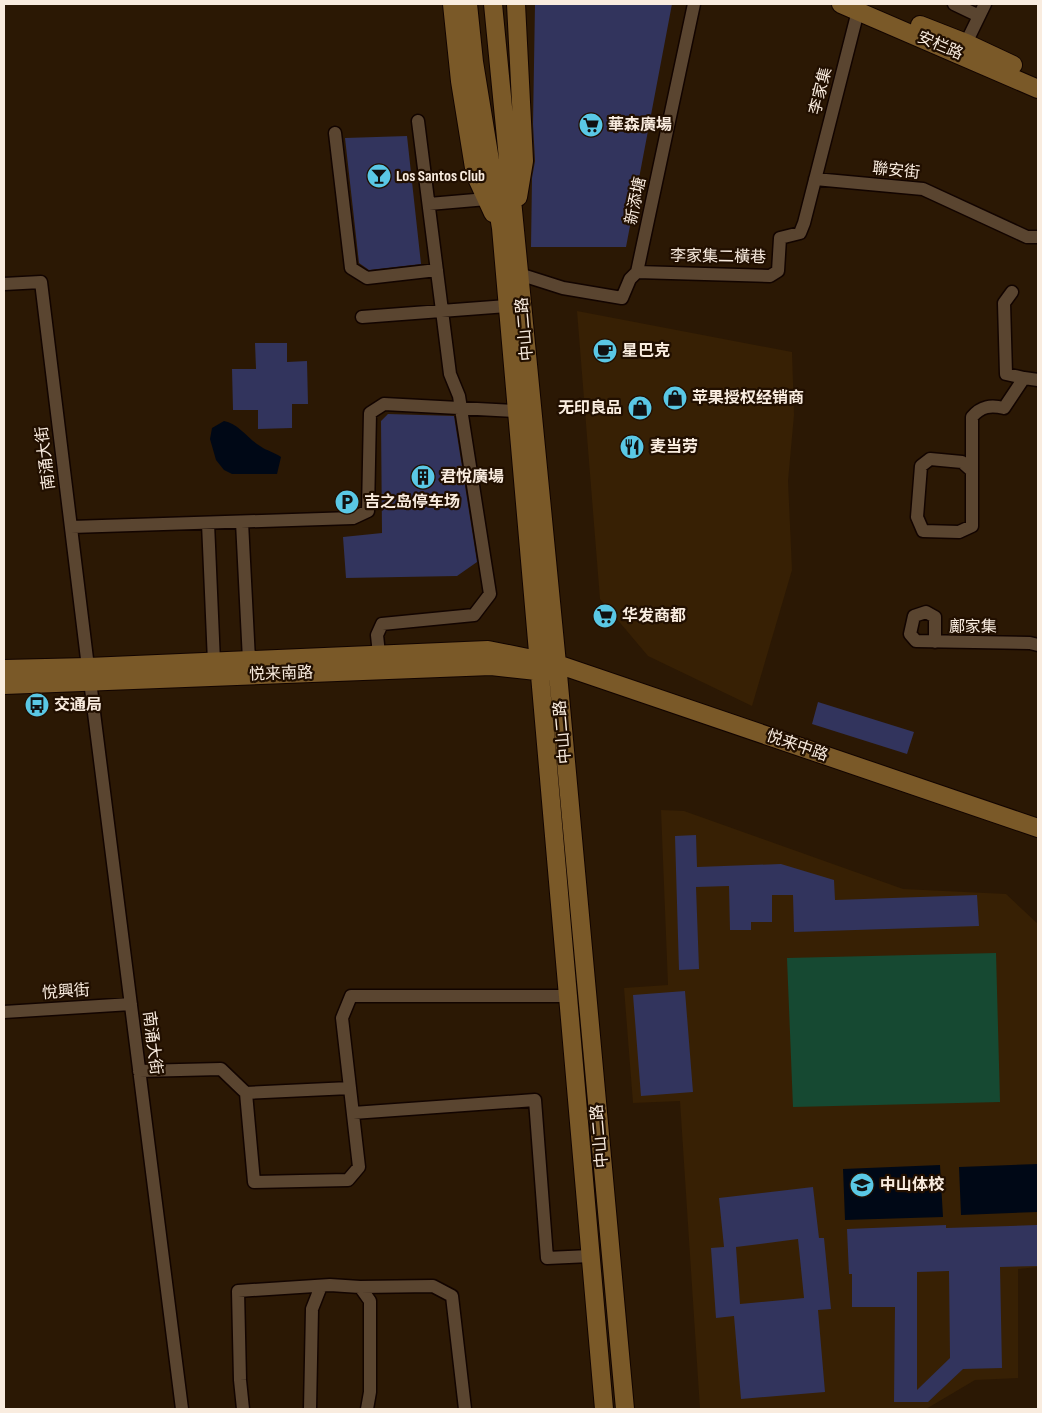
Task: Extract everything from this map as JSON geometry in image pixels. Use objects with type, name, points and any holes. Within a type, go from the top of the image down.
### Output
[{"type":"main road","points":[[452,4],[460,81],[475,174],[487,199],[508,225]]},
{"type":"main road","points":[[468,4],[474,62],[508,225]]},
{"type":"main road","name":"中山二路","points":[[493,4],[508,225],[507,306],[604,1409]]},
{"type":"main road","points":[[508,225],[524,160],[516,4]]},
{"type":"main road","name":"安栏路","points":[[840,4],[862,7],[966,43],[1038,77]]},
{"type":"main road","name":"安栏路","points":[[862,7],[1038,89]]},
{"type":"main road","name":"中山二路","points":[[508,225],[519,274],[625,1409]]},
{"type":"main road","name":"悦来南路","points":[[4,685],[89,674],[214,662],[488,650],[557,669]]},
{"type":"main road","name":"悦来南路","points":[[4,669],[89,674],[538,665]]},
{"type":"main road","name":"悦来中路","points":[[557,669],[1038,828]]},
{"type":"main road","name":"悦来中路","points":[[557,669],[1038,834]]},
{"type":"street","name":"新添塘","points":[[519,274],[564,288],[622,298],[630,279],[637,272],[694,4]]},
{"type":"street","points":[[954,4],[979,16]]},
{"type":"street","points":[[966,43],[986,4]]},
{"type":"street","name":"李家集","points":[[815,179],[862,7]]},
{"type":"street","points":[[380,654],[377,635],[382,624],[474,615],[490,594],[459,396],[450,374],[418,121]]},
{"type":"street","points":[[335,133],[351,268],[367,278],[437,270]]},
{"type":"street","name":"李家集二橫巷","points":[[637,272],[770,276],[778,271],[780,238],[800,233],[815,179]]},
{"type":"street","name":"聯安街","points":[[815,179],[923,189],[1027,237],[1038,237]]},
{"type":"street","points":[[428,204],[487,199]]},
{"type":"street","name":"南涌大街","points":[[4,284],[41,282],[182,1409]]},
{"type":"street","points":[[1012,292],[1004,303],[1006,374],[1038,380]]},
{"type":"street","points":[[362,317],[507,306]]},
{"type":"street","points":[[972,471],[962,462],[930,458],[921,466],[917,517],[923,531],[959,532],[972,526],[972,471],[972,417],[978,410],[993,406],[1004,408],[1024,378]]},
{"type":"street","points":[[71,527],[353,518],[368,511],[370,413],[384,404],[516,411]]},
{"type":"street","points":[[242,522],[249,660]]},
{"type":"street","points":[[208,523],[214,662]]},
{"type":"street","name":"鄺家集","points":[[935,642],[935,617],[926,612],[914,616],[910,634],[916,641],[935,642],[1038,645]]},
{"type":"street","points":[[139,1071],[221,1069],[246,1093],[254,1182],[348,1180],[359,1167],[342,1018],[351,996],[567,996]]},
{"type":"street","name":"悅興街","points":[[4,1012],[131,1004]]},
{"type":"street","points":[[246,1093],[350,1088]]},
{"type":"street","points":[[353,1113],[535,1100],[547,1258],[590,1256]]},
{"type":"street","points":[[310,1409],[312,1309],[320,1286]]},
{"type":"street","points":[[243,1409],[240,1380],[238,1291],[320,1286],[433,1286],[452,1296],[465,1409]]},
{"type":"street","points":[[360,1287],[370,1301],[370,1392],[367,1409]]},
{"type":"shaded area","name":"华发商都","points":[[577,311],[792,352],[794,415],[788,481],[792,570],[752,706],[648,656],[600,599]]},
{"type":"shaded area","points":[[224,421],[234,425],[263,448],[281,457],[277,474],[232,474],[224,470],[216,460],[210,439],[212,428]]},
{"type":"shaded area","name":"中山体校","points":[[661,810],[684,811],[903,889],[1006,894],[1038,924],[1038,1267],[1018,1269],[1018,1378],[975,1380],[926,1409],[700,1409],[680,1101],[633,1103],[624,988],[668,985]]},
{"type":"shaded area","points":[[1038,1164],[1038,1212],[961,1215],[959,1167]]},
{"type":"shaded area","points":[[940,1165],[943,1217],[845,1220],[843,1169]]},
{"type":"green space","points":[[996,953],[1000,1102],[793,1107],[787,958]]},
{"type":"building","name":"華森廣場","points":[[535,4],[672,4],[626,247],[531,247],[532,178],[535,161],[533,124]]},
{"type":"building","name":"Los Santos Club","points":[[407,136],[421,264],[369,270],[359,263],[345,138]]},
{"type":"building","points":[[255,343],[287,343],[287,362],[307,361],[308,404],[292,404],[292,428],[258,429],[258,410],[233,410],[232,369],[256,369]]},
{"type":"building","name":"君悅廣場","points":[[388,414],[454,416],[477,562],[457,576],[346,578],[343,537],[382,533],[381,421]]},
{"type":"building","points":[[818,702],[914,732],[907,754],[812,724]]},
{"type":"building","points":[[696,835],[697,867],[781,864],[834,880],[835,900],[977,895],[979,926],[794,932],[793,895],[772,895],[772,922],[751,922],[751,930],[730,930],[729,886],[696,887],[699,969],[679,970],[675,836]]},
{"type":"building","points":[[685,991],[693,1092],[641,1096],[633,995]]},
{"type":"building","points":[[813,1187],[819,1238],[824,1238],[831,1309],[818,1310],[825,1392],[741,1399],[734,1316],[716,1318],[711,1248],[724,1247],[719,1198]],"holes":[[[798,1239],[804,1298],[740,1304],[736,1247]]]},
{"type":"building","points":[[946,1225],[946,1228],[1037,1225],[1038,1266],[1000,1267],[1002,1368],[963,1369],[928,1402],[894,1402],[895,1307],[852,1307],[852,1274],[849,1274],[847,1229]],"holes":[[[949,1271],[950,1358],[917,1390],[917,1272]]]},
{"type":"place","name":"華森廣場","points":[[591,125]]},
{"type":"place","name":"Los Santos Club","points":[[379,176]]},
{"type":"place","name":"星巴克","points":[[605,351]]},
{"type":"place","name":"苹果授权经销商","points":[[675,398]]},
{"type":"place","name":"无印良品","points":[[640,408]]},
{"type":"place","name":"麦当劳","points":[[632,447]]},
{"type":"place","name":"君悅廣場","points":[[423,477]]},
{"type":"place","name":"吉之岛停车场","points":[[347,502]]},
{"type":"place","name":"华发商都","points":[[605,616]]},
{"type":"place","name":"交通局","points":[[37,705]]},
{"type":"place","name":"中山体校","points":[[862,1185]]}]
